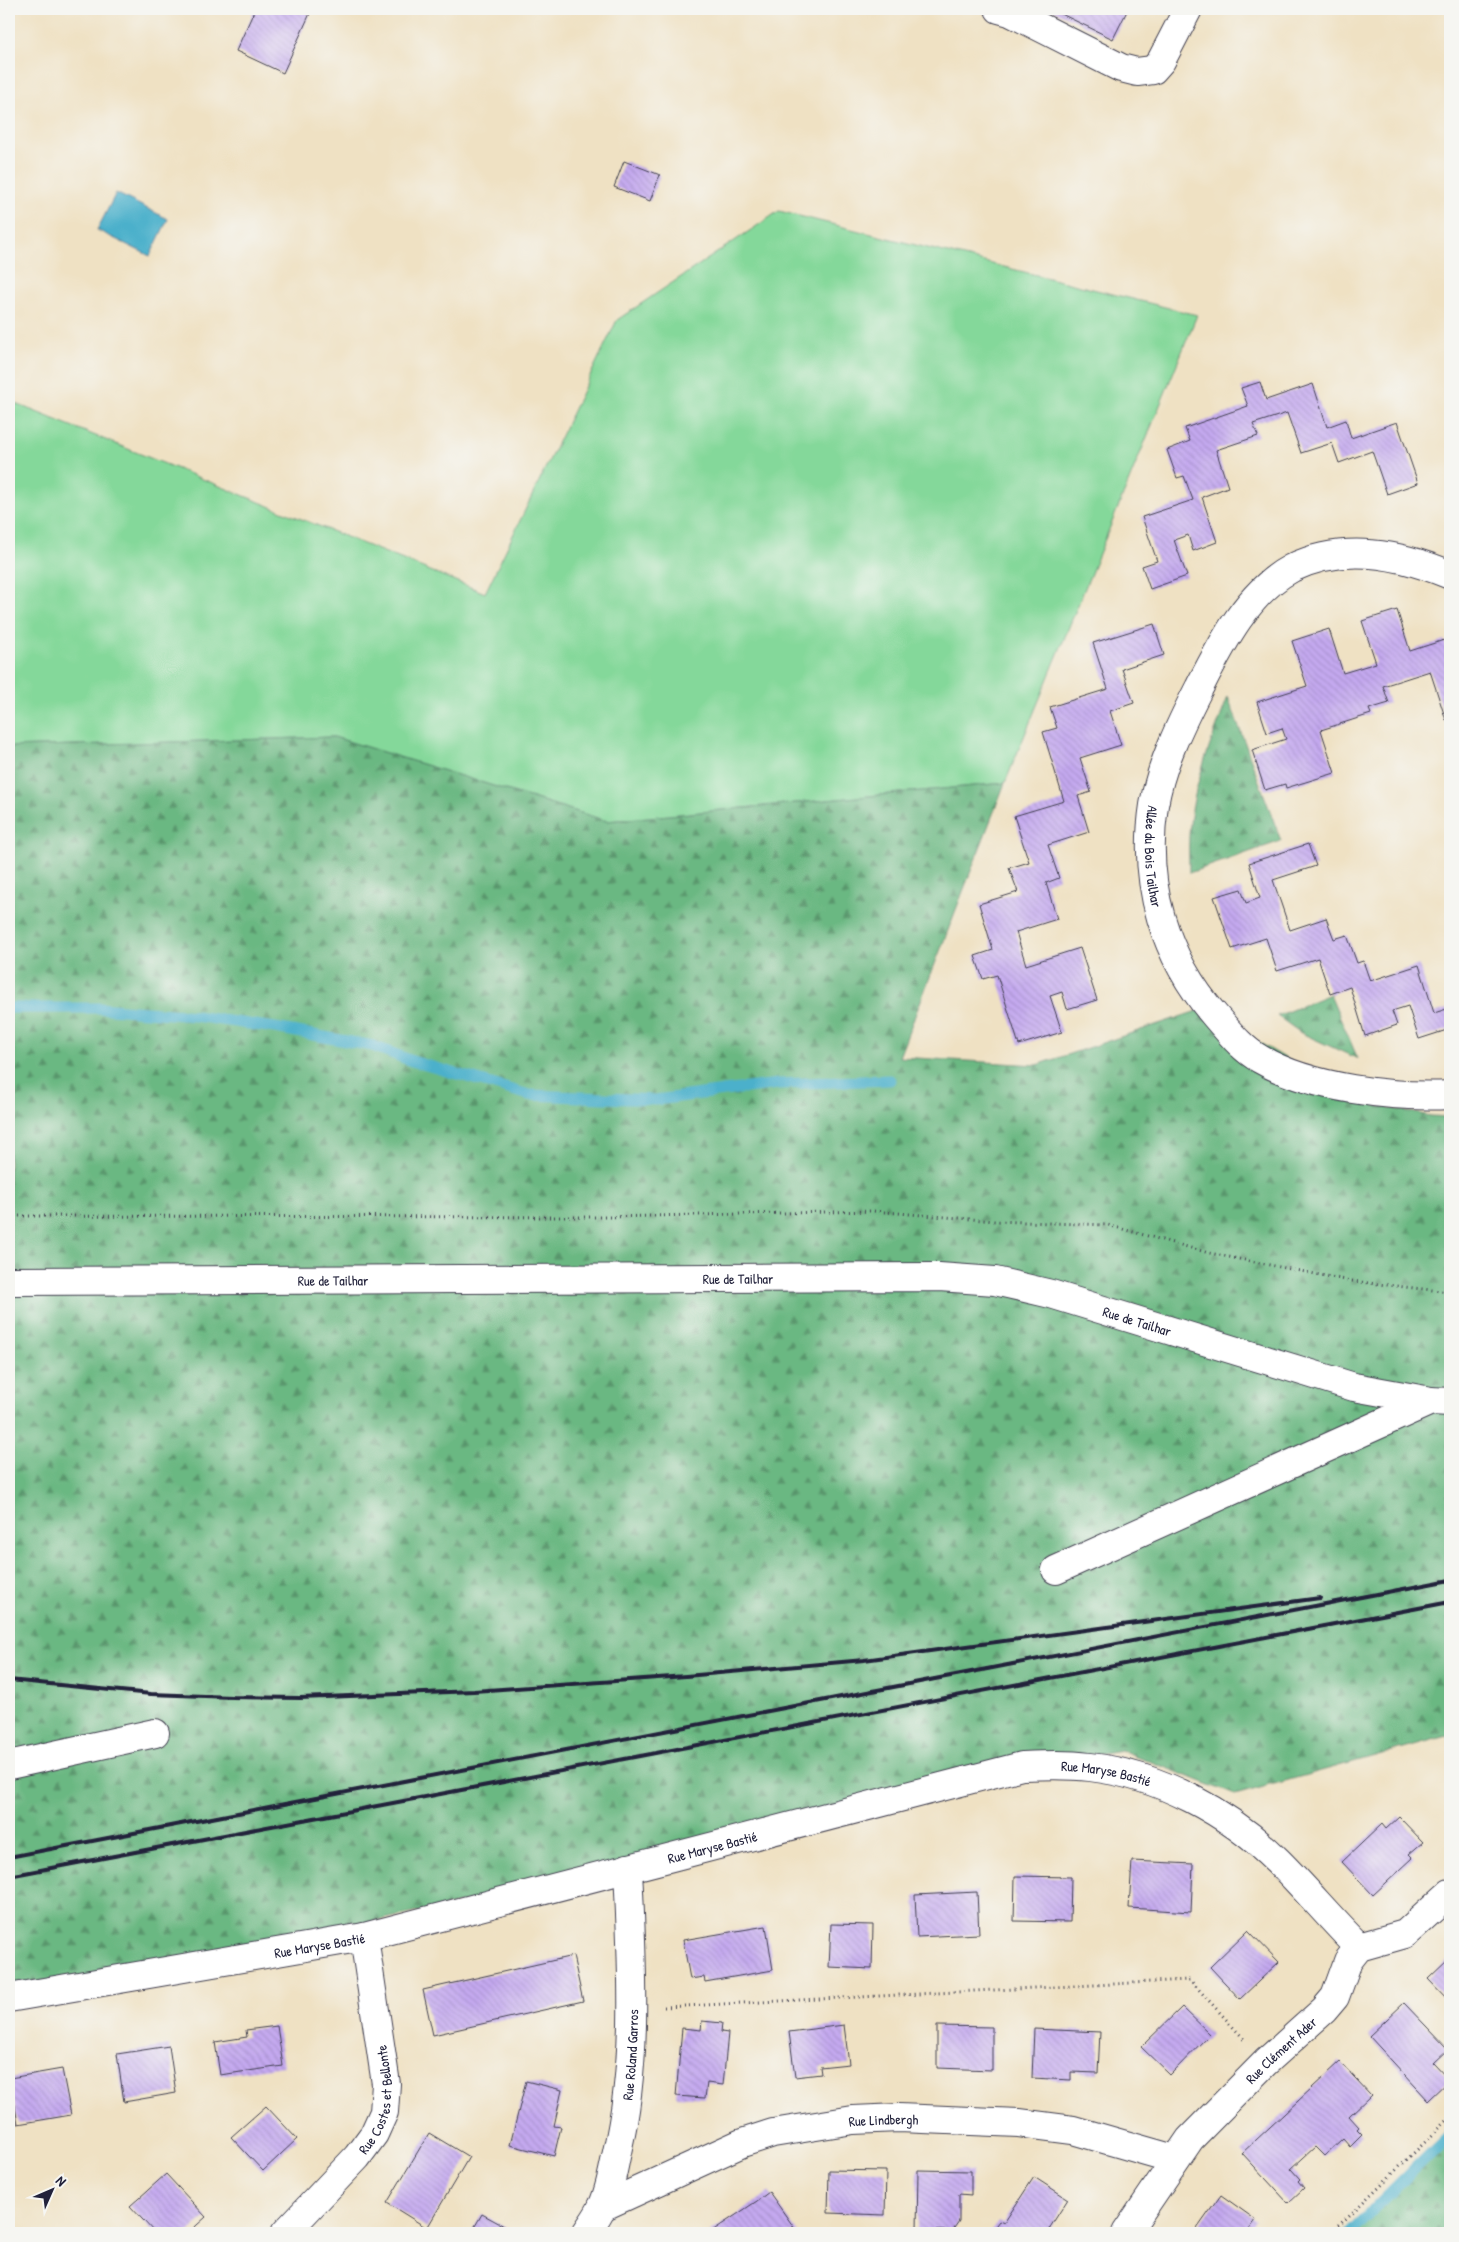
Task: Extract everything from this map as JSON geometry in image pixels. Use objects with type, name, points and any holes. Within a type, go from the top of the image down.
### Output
[{"type":"street","points":[[999,9],[1010,12],[1121,68],[1138,72],[1153,70],[1161,61],[1188,9]]},
{"type":"street","name":"Allée du Bois Tailhar","points":[[1450,575],[1401,558],[1383,555],[1346,554],[1328,555],[1305,563],[1279,576],[1244,613],[1222,645],[1180,728],[1168,754],[1157,796],[1151,840],[1154,896],[1162,927],[1188,980],[1206,1006],[1235,1039],[1258,1058],[1287,1072],[1339,1086],[1424,1096],[1450,1095]]},
{"type":"street","name":"Rue de Tailhar","points":[[9,1281],[939,1277],[995,1281],[1051,1294],[1354,1388],[1440,1402]]},
{"type":"street","points":[[1056,1570],[1440,1402]]},
{"type":"street","points":[[9,1765],[154,1733]]},
{"type":"street","name":"Rue Maryse Bastié","points":[[9,1998],[364,1937],[1022,1766],[1060,1765],[1091,1767],[1142,1779],[1196,1801],[1250,1836],[1277,1860],[1359,1946]]},
{"type":"street","name":"Rue Roland Garros","points":[[586,2233],[602,2207],[623,2129],[631,2073],[634,2009],[628,1868]]},
{"type":"street","points":[[1359,1946],[1405,1934],[1450,1893]]},
{"type":"street","name":"Rue Costes et Bellonte","points":[[285,2233],[357,2157],[374,2134],[384,2112],[386,2084],[364,1937]]},
{"type":"street","name":"Rue Clément Ader","points":[[1126,2233],[1174,2159],[1211,2116],[1266,2062],[1324,2010],[1334,1997],[1351,1955],[1359,1946]]},
{"type":"street","name":"Rue Lindbergh","points":[[602,2207],[742,2143],[773,2133],[853,2120],[898,2118],[1020,2123],[1072,2130],[1174,2159]]},
{"type":"path","points":[[9,1216],[607,1217],[873,1211],[995,1221],[1108,1225],[1209,1253],[1313,1274],[1351,1281],[1450,1292]]},
{"type":"path","points":[[634,2009],[1190,1980],[1266,2062]]},
{"type":"path","points":[[1331,2233],[1450,2118]]},
{"type":"green space","points":[[779,211],[1197,315],[1005,783],[607,821],[334,737],[9,747],[9,401],[485,593],[617,320]]},
{"type":"green space","points":[[1228,697],[1281,841],[1189,873],[1189,829],[1192,807],[1205,759]]},
{"type":"green space","points":[[334,737],[607,821],[1005,783],[899,1057],[1037,1065],[1203,1009],[1359,1102],[1431,1116],[1450,1117],[1450,1735],[1235,1795],[1121,1750],[1022,1766],[628,1868],[9,1998],[9,747]]},
{"type":"green space","points":[[1330,994],[1358,1059],[1301,1033],[1277,1016]]},
{"type":"green space","points":[[1450,2132],[1450,2233],[1343,2233]]},
{"type":"water","points":[[116,193],[168,219],[150,256],[97,230]]},
{"type":"building","points":[[255,9],[312,9],[283,73],[236,51]]},
{"type":"building","points":[[1051,9],[1128,9],[1113,39]]},
{"type":"building","points":[[624,161],[660,175],[650,201],[614,187]]},
{"type":"building","points":[[1260,382],[1266,400],[1313,384],[1327,427],[1346,420],[1351,438],[1397,422],[1418,483],[1387,494],[1372,451],[1339,463],[1332,443],[1301,453],[1287,413],[1253,424],[1258,436],[1216,450],[1228,487],[1202,497],[1217,542],[1193,551],[1188,535],[1174,540],[1187,576],[1150,589],[1142,566],[1157,561],[1142,517],[1193,500],[1184,476],[1177,478],[1167,450],[1190,441],[1185,428],[1248,406],[1241,388]]},
{"type":"building","points":[[1397,610],[1410,651],[1444,640],[1450,655],[1450,719],[1446,720],[1430,671],[1383,686],[1389,703],[1369,709],[1371,714],[1321,730],[1335,773],[1286,788],[1285,784],[1265,790],[1252,750],[1286,739],[1282,728],[1267,733],[1257,702],[1307,686],[1292,641],[1329,629],[1343,673],[1376,663],[1362,621]]},
{"type":"building","points":[[1154,624],[1164,655],[1122,669],[1134,703],[1110,711],[1121,745],[1080,758],[1091,792],[1078,796],[1089,832],[1048,845],[1059,878],[1046,883],[1057,919],[1016,932],[1026,965],[1080,948],[1097,1000],[1067,1009],[1062,992],[1050,996],[1062,1032],[1019,1045],[997,975],[983,979],[975,956],[993,950],[979,904],[1018,892],[1009,868],[1029,862],[1014,816],[1064,801],[1043,732],[1057,728],[1050,707],[1108,689],[1093,643]]},
{"type":"building","points":[[1308,844],[1316,866],[1273,880],[1290,930],[1326,918],[1334,939],[1347,935],[1357,963],[1363,961],[1370,981],[1419,965],[1434,1013],[1450,1008],[1450,1029],[1419,1039],[1408,1006],[1392,1011],[1397,1025],[1365,1036],[1350,987],[1330,994],[1318,958],[1277,971],[1266,938],[1232,949],[1214,897],[1241,889],[1246,903],[1260,898],[1249,863]]},
{"type":"building","points":[[1399,1817],[1423,1842],[1409,1854],[1413,1858],[1373,1895],[1342,1862],[1382,1824],[1386,1829]]},
{"type":"building","points":[[1132,1861],[1193,1864],[1191,1912],[1129,1908]]},
{"type":"building","points":[[1015,1876],[1071,1877],[1070,1922],[1014,1921]]},
{"type":"building","points":[[977,1892],[979,1934],[917,1937],[915,1895]]},
{"type":"building","points":[[831,1924],[873,1925],[872,1969],[829,1967]]},
{"type":"building","points":[[766,1926],[773,1970],[705,1982],[704,1977],[690,1979],[683,1940]]},
{"type":"building","points":[[1248,1930],[1279,1962],[1240,1999],[1210,1967]]},
{"type":"building","points":[[573,1956],[583,2001],[433,2035],[423,1990]]},
{"type":"building","points":[[1450,1958],[1450,2002],[1428,1979]]},
{"type":"building","points":[[1404,2003],[1448,2049],[1433,2063],[1449,2080],[1428,2100],[1369,2036]]},
{"type":"building","points":[[1182,2007],[1210,2034],[1170,2075],[1141,2047]]},
{"type":"building","points":[[702,2021],[722,2023],[721,2032],[728,2033],[723,2085],[707,2083],[705,2098],[676,2096],[682,2028],[701,2030]]},
{"type":"building","points":[[844,2025],[849,2064],[820,2067],[821,2074],[795,2077],[789,2032]]},
{"type":"building","points":[[277,2026],[283,2066],[220,2075],[215,2042],[247,2037],[246,2030]]},
{"type":"building","points":[[937,2026],[992,2027],[992,2070],[937,2068]]},
{"type":"building","points":[[1034,2029],[1100,2032],[1098,2073],[1071,2072],[1071,2080],[1032,2078]]},
{"type":"building","points":[[169,2046],[176,2093],[124,2102],[117,2054]]},
{"type":"building","points":[[1340,2062],[1371,2095],[1349,2116],[1359,2127],[1357,2129],[1362,2134],[1350,2146],[1343,2138],[1324,2156],[1315,2147],[1291,2169],[1300,2179],[1298,2181],[1304,2188],[1288,2203],[1242,2153]]},
{"type":"building","points":[[62,2069],[71,2115],[18,2124],[10,2078]]},
{"type":"building","points":[[526,2081],[562,2090],[554,2126],[561,2127],[554,2156],[510,2145]]},
{"type":"building","points":[[266,2106],[297,2139],[263,2171],[231,2137]]},
{"type":"building","points":[[429,2133],[469,2157],[427,2228],[387,2203]]},
{"type":"building","points":[[829,2170],[886,2171],[885,2215],[828,2213]]},
{"type":"building","points":[[918,2170],[971,2171],[971,2195],[959,2194],[959,2221],[952,2231],[917,2230]]},
{"type":"building","points":[[166,2174],[206,2217],[188,2233],[155,2233],[130,2206]]},
{"type":"building","points":[[1034,2177],[1068,2199],[1049,2229],[1056,2233],[990,2233],[999,2221],[1004,2223]]},
{"type":"building","points":[[769,2192],[798,2233],[709,2233],[757,2201]]},
{"type":"building","points":[[1221,2195],[1256,2220],[1247,2233],[1194,2233]]},
{"type":"building","points":[[482,2214],[517,2233],[471,2233]]},
{"type":"waterway","points":[[9,1008],[99,1008],[195,1016],[275,1028],[373,1046],[412,1061],[529,1095],[656,1100],[778,1084],[890,1080]]},
{"type":"waterway","points":[[1350,2233],[1450,2134]]},
{"type":"railway","points":[[9,1857],[1450,1580]]},
{"type":"railway","points":[[9,1680],[151,1694],[232,1697],[300,1698],[474,1691],[686,1676],[864,1660],[1320,1598]]},
{"type":"railway","points":[[9,1876],[1450,1602]]}]
